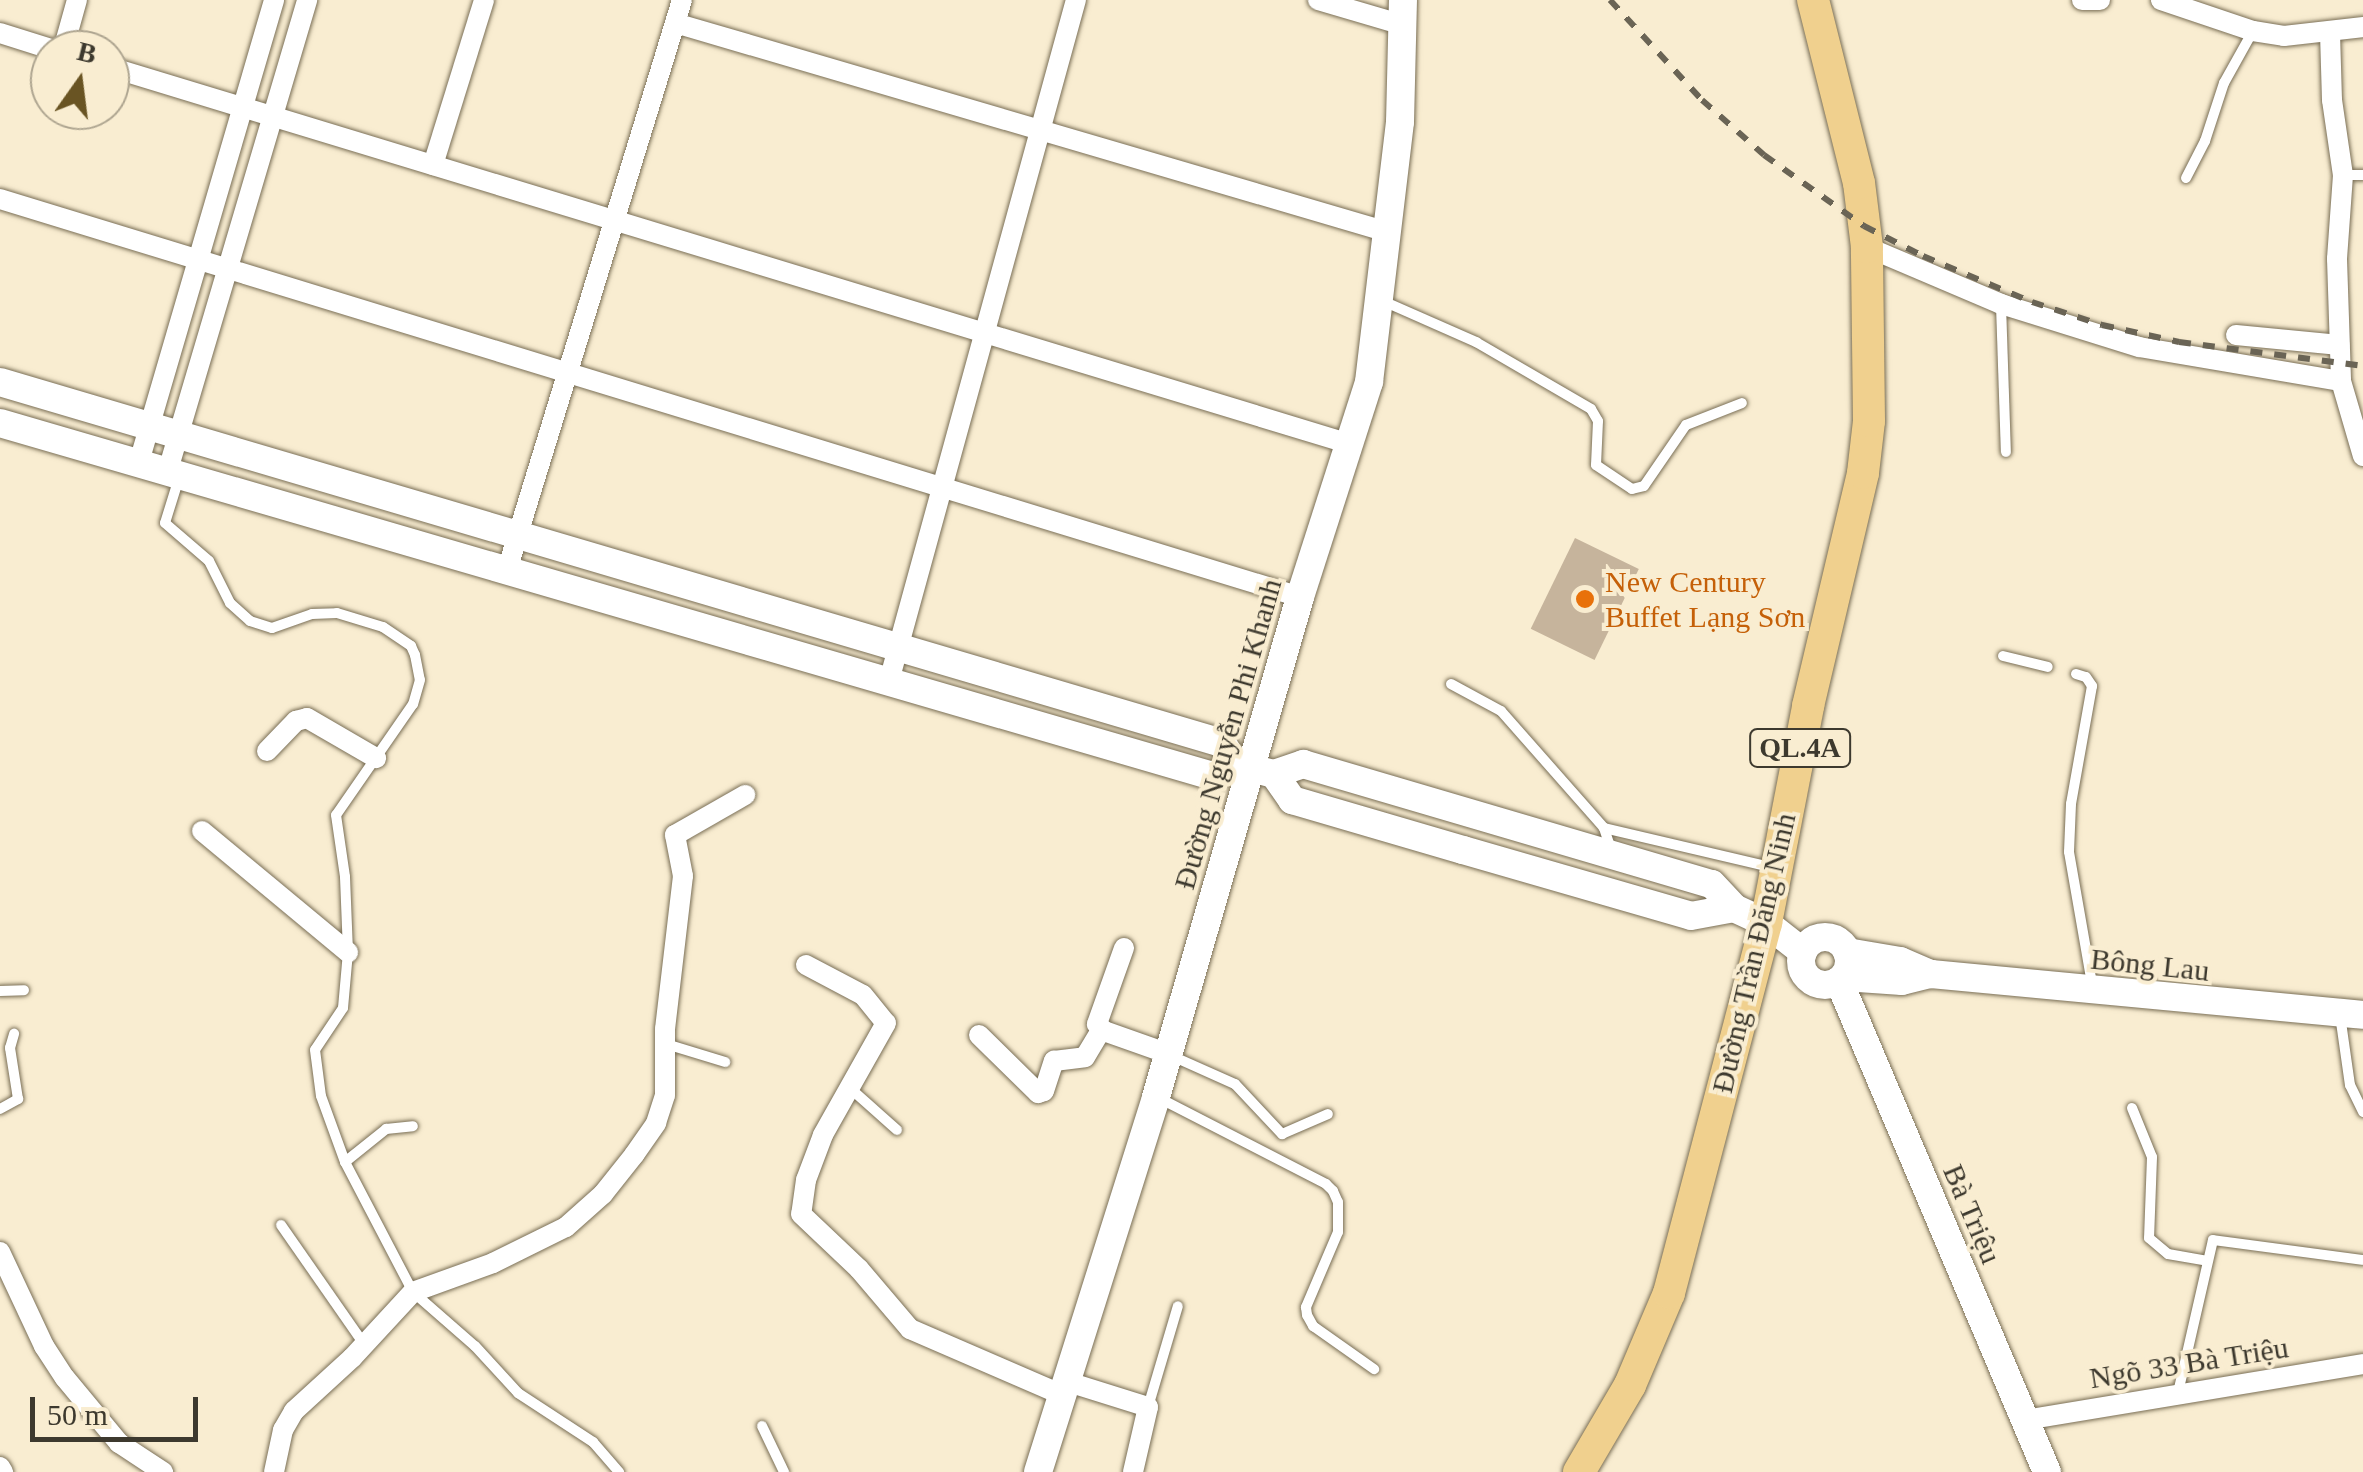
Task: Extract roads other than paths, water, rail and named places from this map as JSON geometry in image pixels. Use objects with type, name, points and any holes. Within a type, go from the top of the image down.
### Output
[{"type":"main road","name":"Đường Trần Đăng Ninh","points":[[1579,1472],[1630,1386],[1661,1319],[1766,923],[1808,706],[1862,473],[1869,422],[1867,247],[1859,183],[1812,0]]},
{"type":"street","points":[[69,30],[77,0]]},
{"type":"street","points":[[139,462],[274,0]]},
{"type":"street","points":[[174,472],[178,435],[307,0]]},
{"type":"street","points":[[433,164],[484,0]]},
{"type":"street","points":[[507,570],[682,0]]},
{"type":"street","points":[[889,681],[1076,0]]},
{"type":"street","points":[[1318,0],[1403,13]]},
{"type":"street","points":[[2082,0],[2100,0]]},
{"type":"street","points":[[2161,0],[2253,30],[2299,36],[2363,27]]},
{"type":"street","name":"Đường Nguyễn Phi Khanh","points":[[1038,1472],[1156,1097],[1254,769],[1300,597],[1369,382],[1382,300],[1401,106],[1403,13]]},
{"type":"street","points":[[675,23],[1388,232]]},
{"type":"street","points":[[0,33],[30,42]]},
{"type":"street","points":[[2330,33],[2332,100],[2353,175],[2336,259],[2341,381],[2363,456]]},
{"type":"street","points":[[130,72],[1350,444]]},
{"type":"street","points":[[0,199],[1300,597]]},
{"type":"street","points":[[1867,247],[2000,304],[2188,358],[2341,381]]},
{"type":"street","points":[[2236,335],[2340,345]]},
{"type":"street","points":[[0,382],[901,645],[1222,743],[1292,800],[1691,916],[1734,908]]},
{"type":"street","points":[[0,423],[1213,776],[1304,764],[1712,884],[1734,908],[1766,923],[1804,952]]},
{"type":"street","points":[[267,751],[296,721],[307,718],[376,758]]},
{"type":"street","points":[[274,1472],[283,1430],[294,1411],[413,1292],[542,1241],[603,1194],[660,1114],[666,1084],[665,1044],[682,876],[675,835],[745,795]]},
{"type":"street","points":[[202,831],[348,952]]},
{"type":"street","points":[[1824,937],[1841,942],[1843,970],[1814,982],[1803,969],[1804,952],[1808,944],[1824,937]]},
{"type":"street","points":[[979,1036],[1038,1093],[1044,1091],[1054,1061],[1085,1057],[1101,1030],[1097,1015],[1124,948]]},
{"type":"street","name":"Bông Lau","points":[[1843,970],[1900,961],[1930,974],[2351,1015]]},
{"type":"street","points":[[806,964],[863,995],[884,1018],[884,1029],[812,1162],[802,1197],[804,1219],[859,1269],[910,1329],[1062,1388],[1148,1407],[1133,1472]]},
{"type":"street","name":"Bà Triệu","points":[[1843,970],[2047,1472]]},
{"type":"street","points":[[1101,1030],[1169,1054]]},
{"type":"street","points":[[0,1252],[44,1346],[74,1391],[119,1443],[163,1472]]},
{"type":"street","name":"Ngõ 33 Bà Triệu","points":[[2025,1420],[2363,1364]]},
{"type":"lane","points":[[2186,178],[2205,141],[2224,82],[2253,30]]},
{"type":"lane","points":[[1382,300],[1476,342],[1591,409],[1598,421],[1596,464],[1632,489],[1644,486],[1686,425],[1742,403]]},
{"type":"lane","points":[[2000,304],[2006,452]]},
{"type":"lane","points":[[174,472],[165,523],[209,561],[230,603],[254,624],[272,628],[312,614],[337,613],[383,627],[411,646],[418,666],[417,692],[400,728],[336,815],[345,877],[348,952],[343,1008],[322,1035],[314,1068],[345,1162],[413,1292],[474,1346],[518,1393],[593,1442],[619,1472]]},
{"type":"lane","points":[[2003,656],[2048,667]]},
{"type":"lane","points":[[2076,674],[2086,677],[2092,686],[2071,804],[2068,852],[2093,992]]},
{"type":"lane","points":[[1450,684],[1501,711],[1604,828],[1613,855]]},
{"type":"lane","points":[[1604,828],[1778,869]]},
{"type":"lane","points":[[0,991],[24,990]]},
{"type":"lane","points":[[2351,1015],[2350,1085],[2363,1112]]},
{"type":"lane","points":[[0,1109],[18,1100],[10,1048],[14,1034]]},
{"type":"lane","points":[[665,1044],[725,1062]]},
{"type":"lane","points":[[1169,1054],[1235,1084],[1282,1134],[1328,1114]]},
{"type":"lane","points":[[850,1087],[897,1130]]},
{"type":"lane","points":[[1156,1097],[1326,1184],[1333,1192],[1338,1202],[1338,1232],[1306,1307],[1307,1315],[1313,1326],[1374,1369]]},
{"type":"lane","points":[[2132,1108],[2152,1156],[2150,1238],[2168,1254],[2207,1261]]},
{"type":"lane","points":[[345,1162],[386,1129],[413,1126]]},
{"type":"lane","points":[[281,1225],[364,1344]]},
{"type":"lane","points":[[2177,1397],[2210,1242],[2220,1238],[2363,1260]]},
{"type":"lane","points":[[1148,1407],[1178,1306]]},
{"type":"lane","points":[[762,1426],[784,1472]]},
{"type":"railway","points":[[1610,0],[1702,100],[1764,155],[1864,226],[1923,256],[2032,302],[2102,325],[2179,342],[2363,366]]},
{"type":"place","name":"New Century Buffet Lạng Sơn","points":[[1585,599]]}]
